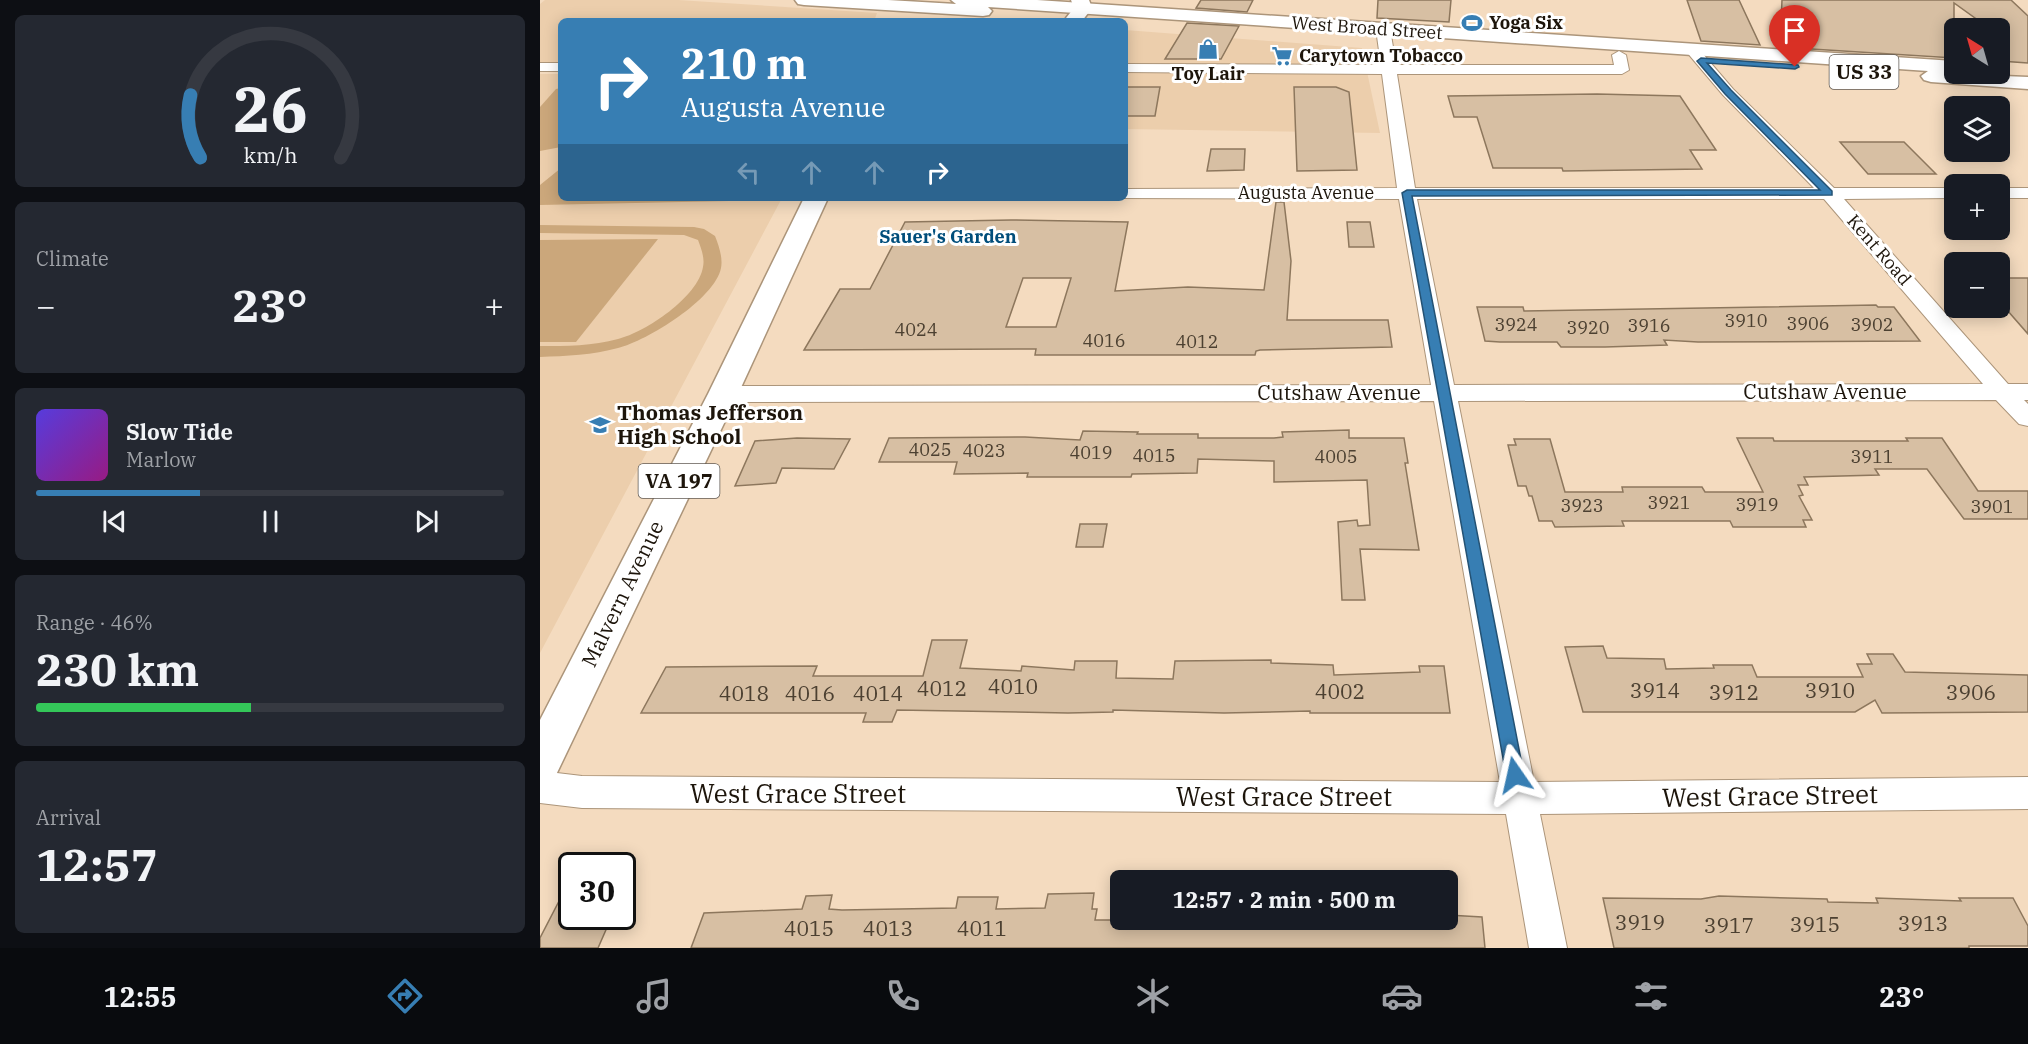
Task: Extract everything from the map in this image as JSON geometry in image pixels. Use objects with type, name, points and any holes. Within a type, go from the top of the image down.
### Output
[{"type":"main road","name":"West Broad Street","points":[[804,0],[911,9],[1079,9],[1113,18]]},
{"type":"main road","name":"West Broad Street","points":[[960,0],[1619,55],[1696,55],[1944,67]]},
{"type":"main road","name":"West Broad Street","points":[[1128,21],[1384,34],[1696,55],[2028,83]]},
{"type":"main road","points":[[2010,71],[2028,72]]},
{"type":"main road","name":"Malvern Avenue","points":[[540,763],[723,394],[815,201]]},
{"type":"street","points":[[1384,34],[1407,193],[1548,948]]},
{"type":"street","points":[[1128,68],[1622,70],[1619,55]]},
{"type":"street","name":"Kent Road","points":[[1696,55],[1728,92],[1829,193],[2002,392],[2028,418]]},
{"type":"street","points":[[540,67],[558,67]]},
{"type":"street","name":"Augusta Avenue","points":[[1128,194],[1944,193]]},
{"type":"street","points":[[2010,193],[2028,193]]},
{"type":"street","name":"Cutshaw Avenue","points":[[723,394],[2028,392]]},
{"type":"street","name":"West Grace Street","points":[[540,787],[582,792],[1520,798],[2028,793]]},
{"type":"shaded area","points":[[545,0],[678,0],[877,13],[875,18],[558,18],[558,62],[540,62],[540,4]]},
{"type":"shaded area","points":[[1128,30],[1362,48],[1380,133],[1128,129]]},
{"type":"shaded area","name":"Thomas Jefferson High School","points":[[540,74],[558,74],[558,201],[780,201],[540,653]]},
{"type":"shaded area","points":[[558,89],[558,148],[540,151],[540,107]]},
{"type":"shaded area","points":[[558,170],[558,201],[729,201],[540,205],[540,185]]},
{"type":"shaded area","points":[[540,225],[704,229],[715,236],[721,256],[721,268],[716,280],[693,305],[662,328],[631,344],[599,352],[540,357],[540,346],[579,345],[609,341],[629,335],[656,321],[692,290],[699,278],[703,260],[698,240],[684,235],[540,233]]},
{"type":"shaded area","points":[[658,239],[576,342],[540,342],[540,240]]},
{"type":"building","points":[[1201,0],[1253,0],[1247,12],[1196,8]]},
{"type":"building","points":[[1378,0],[1451,0],[1449,22],[1377,18]]},
{"type":"building","points":[[1687,0],[1739,0],[1760,45],[1701,41]]},
{"type":"building","points":[[1782,0],[2011,0],[2028,16],[2028,63],[2010,62],[2010,18],[1975,18],[1954,3],[1954,18],[1944,18],[1944,57],[1780,47]]},
{"type":"building","points":[[1187,23],[1239,26],[1221,59],[1165,59]]},
{"type":"building","points":[[1128,87],[1160,87],[1155,116],[1128,116]]},
{"type":"building","points":[[1294,87],[1336,87],[1349,92],[1357,170],[1297,171]]},
{"type":"building","points":[[1597,94],[1680,96],[1716,150],[1690,150],[1702,169],[1563,171],[1562,168],[1493,168],[1477,117],[1454,117],[1448,96]]},
{"type":"building","points":[[1840,142],[1904,142],[1936,174],[1868,174]]},
{"type":"building","points":[[1211,149],[1245,149],[1244,170],[1207,171]]},
{"type":"building","points":[[1276,202],[1284,202],[1291,261],[1287,320],[1388,320],[1392,347],[1260,350],[1256,351],[1255,355],[1035,355],[1036,349],[804,350],[840,289],[870,289],[905,222],[1011,220],[1128,222],[1115,291],[1188,287],[1264,290]],"holes":[[[1023,278],[1071,278],[1056,327],[1006,327]]]},
{"type":"building","points":[[1347,222],[1370,222],[1374,247],[1349,247]]},
{"type":"building","points":[[2010,278],[2028,278],[2028,334],[2010,313]]},
{"type":"building","points":[[1876,305],[1894,307],[1920,341],[1698,342],[1664,340],[1667,345],[1561,347],[1557,342],[1485,341],[1477,307],[1523,307],[1524,311]]},
{"type":"building","points":[[1349,430],[1349,438],[1404,438],[1408,463],[1405,463],[1419,550],[1360,549],[1365,600],[1342,600],[1338,522],[1357,520],[1358,526],[1370,525],[1367,480],[1274,482],[1274,461],[1198,459],[1197,473],[1132,474],[1131,477],[1027,477],[1028,473],[954,474],[957,462],[879,462],[889,438],[1025,437],[1080,440],[1083,431],[1198,434],[1198,438],[1274,438],[1283,437],[1282,432]]},
{"type":"building","points":[[797,438],[850,439],[834,469],[782,468],[776,483],[735,486],[755,441]]},
{"type":"building","points":[[1737,438],[1773,438],[1774,441],[1908,441],[1906,438],[1942,438],[1978,491],[2028,491],[2028,519],[1964,519],[1927,469],[1875,469],[1879,475],[1804,477],[1808,485],[1798,485],[1803,495],[1799,496],[1812,520],[1803,520],[1806,527],[1733,527],[1730,521],[1622,521],[1624,526],[1555,527],[1552,521],[1539,521],[1532,496],[1529,496],[1526,486],[1518,486],[1508,445],[1516,445],[1514,439],[1550,439],[1565,492],[1623,492],[1622,487],[1702,487],[1705,492],[1763,492]]},
{"type":"building","points":[[1080,524],[1107,524],[1103,547],[1076,547]]},
{"type":"building","points":[[932,640],[967,640],[960,668],[1021,671],[1022,666],[1074,670],[1075,661],[1117,661],[1116,678],[1173,679],[1175,661],[1271,660],[1271,663],[1333,665],[1334,675],[1420,672],[1419,666],[1444,666],[1450,713],[1310,713],[1310,711],[1224,713],[1113,710],[1113,712],[1068,713],[897,710],[892,722],[863,722],[866,713],[641,713],[666,667],[817,666],[813,676],[923,676]]},
{"type":"building","points":[[1603,646],[1607,658],[1664,659],[1666,669],[1714,668],[1713,665],[1752,665],[1757,677],[1863,677],[1857,664],[1872,664],[1867,654],[1893,654],[1905,672],[2028,675],[2028,712],[1882,713],[1875,700],[1855,712],[1583,712],[1565,647]]},
{"type":"building","points":[[1094,893],[1092,909],[1097,909],[1095,920],[1110,920],[1110,930],[1458,930],[1458,916],[1482,917],[1485,948],[691,948],[704,913],[802,909],[806,896],[832,895],[829,909],[842,910],[956,908],[958,897],[998,897],[996,909],[1045,908],[1048,894]]},
{"type":"building","points":[[1719,896],[1878,903],[1876,898],[1961,901],[1959,898],[2013,898],[2028,926],[2028,946],[1614,948],[1603,898],[1701,899]]},
{"type":"building","points":[[558,903],[558,930],[606,930],[598,948],[540,948],[540,938]]},
{"type":"place","name":"Yoga Six","points":[[1472,23]]},
{"type":"place","name":"Toy Lair","points":[[1208,49]]},
{"type":"place","name":"Carytown Tobacco","points":[[1282,56]]},
{"type":"place","name":"Thomas Jefferson High School","points":[[600,425]]},
{"type":"district","name":"Sauer's Garden","points":[[948,237]]},
{"type":"route","points":[[1515,775],[1446,393],[1407,193],[1829,193],[1728,92],[1701,61],[1795,67]]}]
